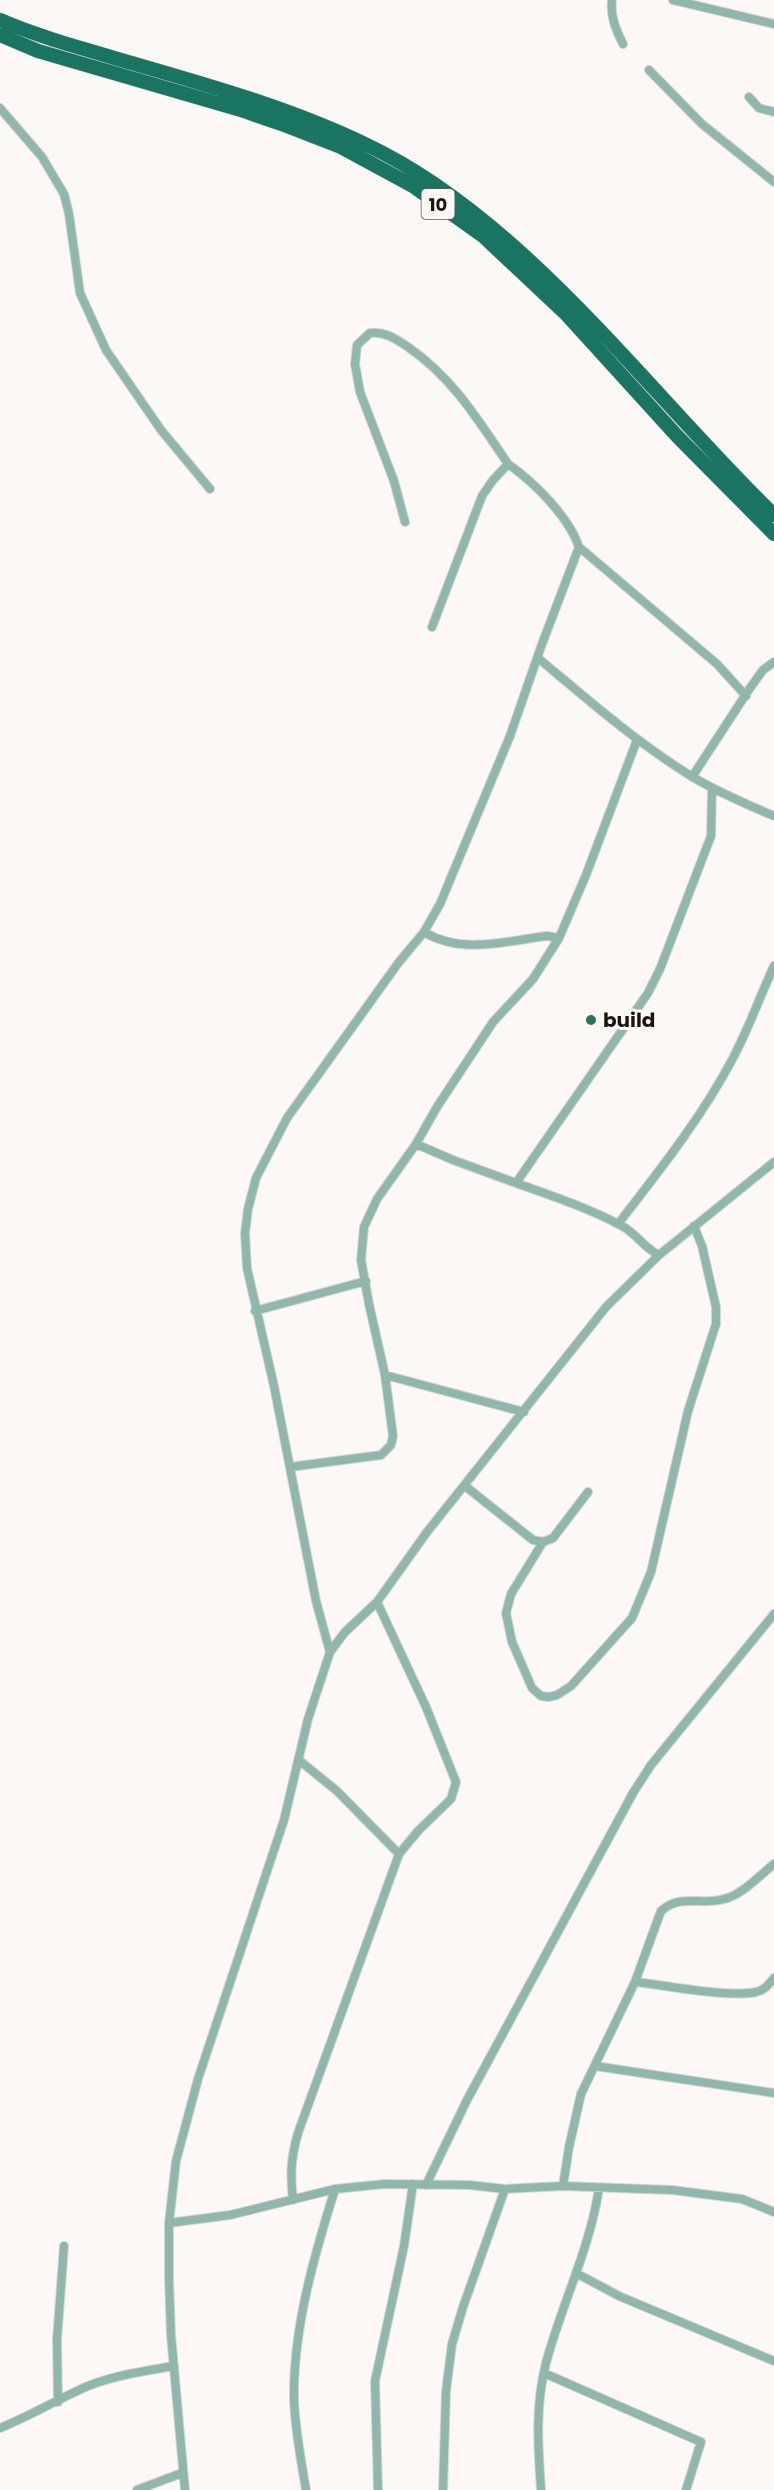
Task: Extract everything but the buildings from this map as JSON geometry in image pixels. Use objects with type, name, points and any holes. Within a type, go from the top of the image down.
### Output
[{"type":"highway","name":"10","points":[[0,20],[35,34],[222,89],[292,113],[369,146],[440,187],[501,237],[565,295],[739,481],[774,515]]},
{"type":"highway","name":"10","points":[[0,35],[38,51],[241,110],[287,126],[340,147],[413,186],[483,236],[567,315],[677,436],[774,534]]},
{"type":"street","points":[[612,0],[611,9],[615,27],[623,44]]},
{"type":"street","points":[[673,0],[774,24]]},
{"type":"street","points":[[650,70],[702,124],[774,182]]},
{"type":"street","points":[[749,97],[759,108],[774,112]]},
{"type":"street","points":[[0,108],[42,157],[64,194],[80,292],[106,350],[161,430],[210,489]]},
{"type":"street","points":[[405,522],[394,480],[360,392],[355,364],[357,345],[370,333],[384,333],[395,339],[427,360],[448,379],[508,464],[536,487],[567,524],[579,547],[717,664],[746,696]]},
{"type":"street","points":[[432,627],[482,496],[508,464]]},
{"type":"street","points":[[330,1652],[316,1601],[274,1386],[247,1268],[245,1233],[248,1209],[256,1178],[287,1118],[399,962],[424,932],[440,904],[510,736],[579,547]]},
{"type":"street","points":[[538,657],[637,740],[712,789],[774,816]]},
{"type":"street","points":[[692,777],[763,670],[774,662]]},
{"type":"street","points":[[290,1467],[367,1458],[386,1452],[392,1446],[393,1436],[385,1375],[369,1304],[361,1247],[364,1227],[377,1199],[416,1144],[437,1107],[493,1022],[533,979],[559,938],[586,875],[637,740]]},
{"type":"street","points":[[516,1183],[648,993],[660,969],[711,836],[712,789]]},
{"type":"street","points":[[424,932],[440,940],[469,945],[547,936],[559,938]]},
{"type":"street","points":[[618,1224],[686,1133],[733,1060],[774,966]]},
{"type":"street","points":[[416,1144],[618,1224],[633,1232],[652,1252],[659,1255]]},
{"type":"street","points":[[185,2490],[169,2279],[169,2223],[174,2171],[186,2118],[284,1820],[300,1761],[308,1719],[330,1652],[345,1632],[377,1602],[427,1532],[606,1307],[659,1255],[774,1162]]},
{"type":"street","points":[[543,1542],[511,1594],[506,1613],[512,1642],[532,1688],[542,1696],[549,1697],[571,1686],[632,1618],[651,1572],[688,1411],[706,1359],[717,1315],[702,1246],[694,1226]]},
{"type":"street","points":[[255,1311],[366,1281]]},
{"type":"street","points":[[385,1375],[524,1412]]},
{"type":"street","points":[[465,1486],[533,1540],[543,1542],[553,1539],[588,1492]]},
{"type":"street","points":[[293,2200],[291,2156],[298,2133],[399,1854],[451,1799],[456,1782],[426,1707],[377,1602]]},
{"type":"street","points":[[426,2185],[467,2100],[633,1793],[651,1765],[774,1614]]},
{"type":"street","points":[[300,1761],[337,1791],[399,1854]]},
{"type":"street","points":[[563,2186],[581,2094],[634,1982],[661,1911],[669,1903],[678,1900],[714,1901],[728,1898],[774,1864]]},
{"type":"street","points":[[634,1982],[746,1993],[767,1987],[774,1978]]},
{"type":"street","points":[[595,2066],[774,2093]]},
{"type":"street","points":[[169,2223],[230,2215],[335,2189],[377,2184],[469,2185],[505,2189],[563,2186],[720,2195],[742,2199],[774,2212]]},
{"type":"street","points":[[378,2490],[375,2381],[401,2258],[413,2184]]},
{"type":"street","points":[[541,2490],[537,2418],[544,2373],[556,2327],[593,2222],[599,2188]]},
{"type":"street","points":[[306,2490],[295,2418],[296,2358],[313,2266],[335,2189]]},
{"type":"street","points":[[444,2490],[446,2391],[452,2344],[505,2189]]},
{"type":"street","points":[[58,2402],[57,2332],[64,2246]]},
{"type":"street","points":[[576,2273],[619,2296],[774,2361]]},
{"type":"street","points":[[0,2428],[103,2381],[174,2366]]},
{"type":"street","points":[[544,2373],[701,2442],[686,2490]]},
{"type":"street","points":[[137,2490],[182,2473]]},
{"type":"place","name":"build","points":[[591,1020]]}]
